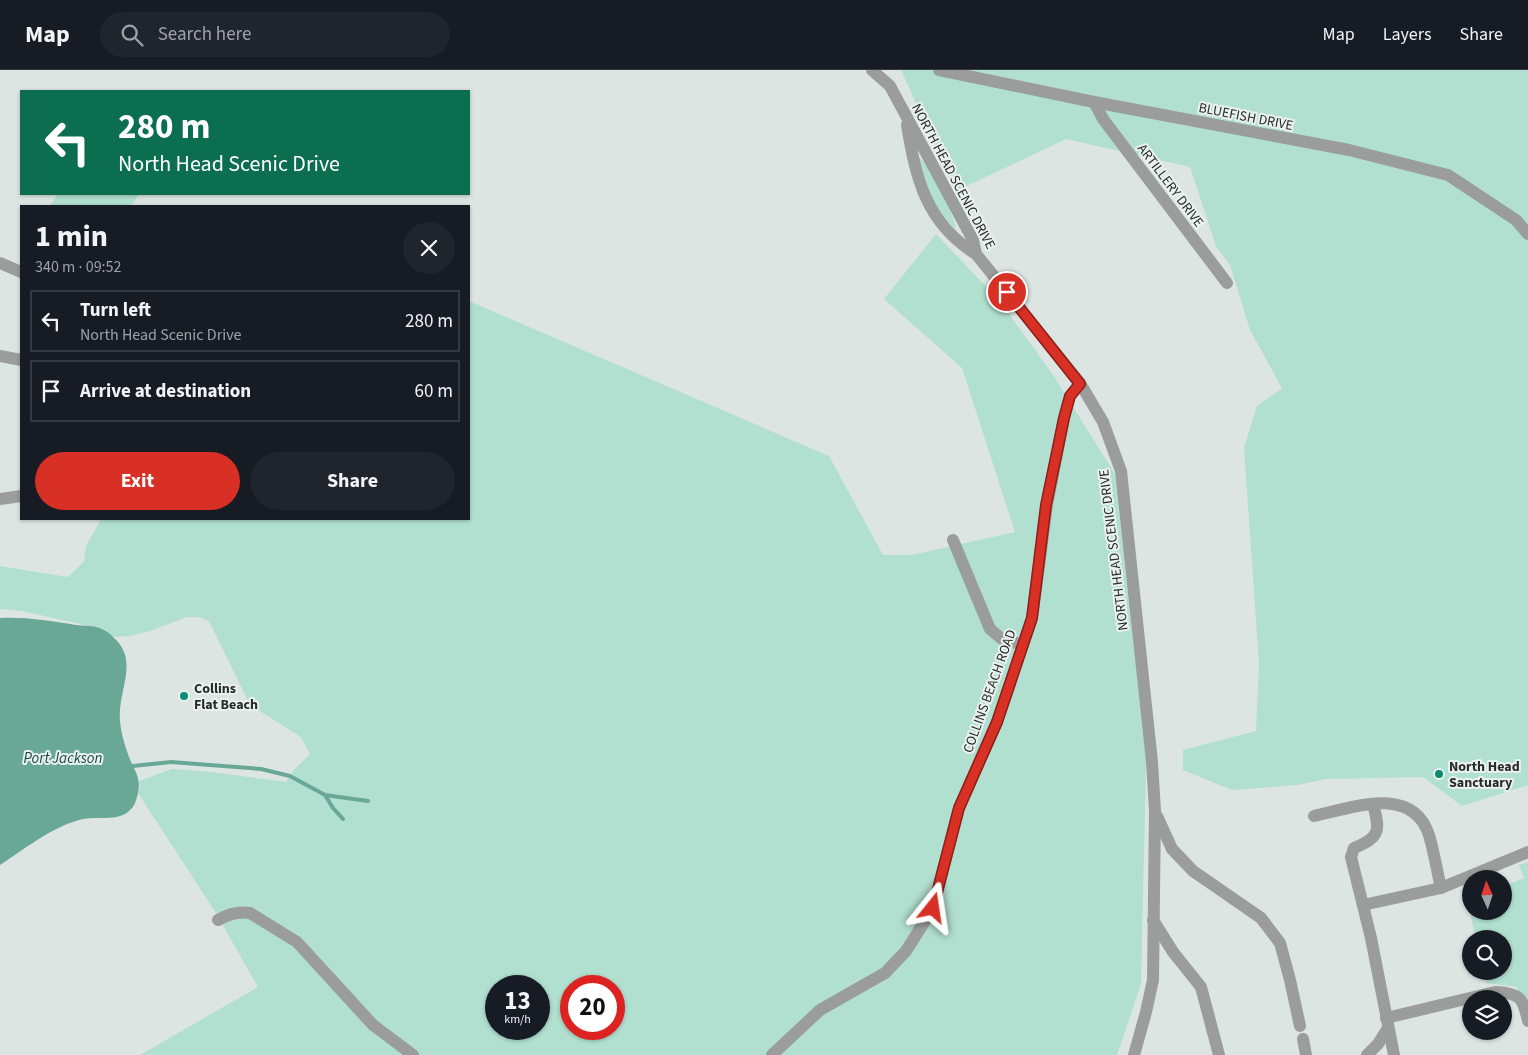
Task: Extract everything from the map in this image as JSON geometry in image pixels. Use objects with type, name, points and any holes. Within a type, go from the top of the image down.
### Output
[{"type":"street","name":"NORTH HEAD SCENIC DRIVE","points":[[873,70],[890,86],[906,119],[926,151],[973,240],[976,254],[1080,384],[1103,422],[1121,471],[1152,762],[1155,811],[1153,980],[1134,1055]]},
{"type":"street","name":"BLUEFISH DRIVE","points":[[939,70],[1094,102],[1349,150],[1448,175],[1516,220],[1528,234]]},
{"type":"street","name":"ARTILLERY DRIVE","points":[[1094,102],[1103,119],[1227,283]]},
{"type":"street","points":[[906,119],[917,175],[924,197],[946,228],[962,245],[976,254]]},
{"type":"street","points":[[0,263],[20,272]]},
{"type":"street","points":[[0,356],[20,360]]},
{"type":"street","name":"COLLINS BEACH ROAD","points":[[772,1055],[820,1010],[885,973],[906,951],[933,908],[959,808],[997,722],[1032,618],[1046,505],[1070,396],[1080,384]]},
{"type":"street","points":[[0,499],[20,496]]},
{"type":"street","points":[[953,540],[990,628],[1002,639],[1022,645]]},
{"type":"street","points":[[1314,816],[1389,802],[1413,812],[1423,823],[1429,834],[1441,888]]},
{"type":"street","points":[[1373,804],[1378,826],[1376,836],[1367,843],[1354,848],[1351,857],[1371,938],[1394,1055]]},
{"type":"street","points":[[1155,811],[1172,849],[1193,871],[1261,918],[1280,943],[1300,1026]]},
{"type":"street","points":[[1362,905],[1441,888],[1528,852]]},
{"type":"street","points":[[218,920],[229,914],[250,913],[297,942],[374,1025],[413,1055]]},
{"type":"street","points":[[1153,920],[1173,952],[1201,987],[1219,1055]]},
{"type":"street","points":[[1387,1023],[1495,992],[1509,992],[1515,995],[1524,1003],[1528,1021]]},
{"type":"street","points":[[1367,1055],[1378,1044],[1387,1023]]},
{"type":"street","points":[[1303,1039],[1306,1055]]},
{"type":"shaded area","points":[[901,70],[1528,70],[1528,785],[1462,806],[1423,777],[1325,779],[1298,785],[1232,790],[1183,770],[1183,750],[1256,731],[1259,664],[1244,448],[1257,406],[1282,388],[1250,330],[1230,265],[1216,246],[1190,167],[1066,139],[956,191]]},
{"type":"shaded area","points":[[920,158],[931,172],[946,200],[956,227],[954,228],[935,207],[918,159]]},
{"type":"shaded area","points":[[57,195],[138,195],[132,205],[51,205]]},
{"type":"shaded area","points":[[936,234],[999,300],[1053,375],[1115,474],[1146,762],[1141,984],[1117,1055],[140,1055],[258,987],[214,910],[138,793],[140,788],[139,781],[172,769],[212,772],[286,782],[294,770],[310,754],[301,737],[250,705],[209,621],[198,617],[187,617],[150,631],[114,637],[102,629],[22,611],[0,609],[0,566],[68,577],[84,561],[86,546],[100,520],[470,520],[470,301],[829,456],[883,555],[912,555],[1015,532],[962,368],[884,299]]},
{"type":"shaded area","points":[[1528,862],[1528,1019],[1517,987],[1486,983],[1485,980],[1512,980],[1512,930],[1474,930],[1472,920],[1512,920],[1512,883],[1524,878],[1519,865]]},
{"type":"water","name":"Port Jackson","points":[[0,618],[29,619],[96,627],[110,634],[122,647],[127,667],[121,699],[121,726],[139,786],[135,804],[125,814],[113,818],[79,820],[58,828],[0,865]]},
{"type":"waterway","points":[[133,766],[171,762],[261,769],[290,776],[325,795],[368,801]]},
{"type":"waterway","points":[[325,795],[343,819]]},
{"type":"place","name":"Collins Flat Beach","points":[[184,696]]},
{"type":"place","name":"North Head Sanctuary","points":[[1439,774]]},
{"type":"route","points":[[933,908],[959,808],[997,722],[1032,618],[1046,505],[1070,396],[1080,384],[1007,292]]}]
